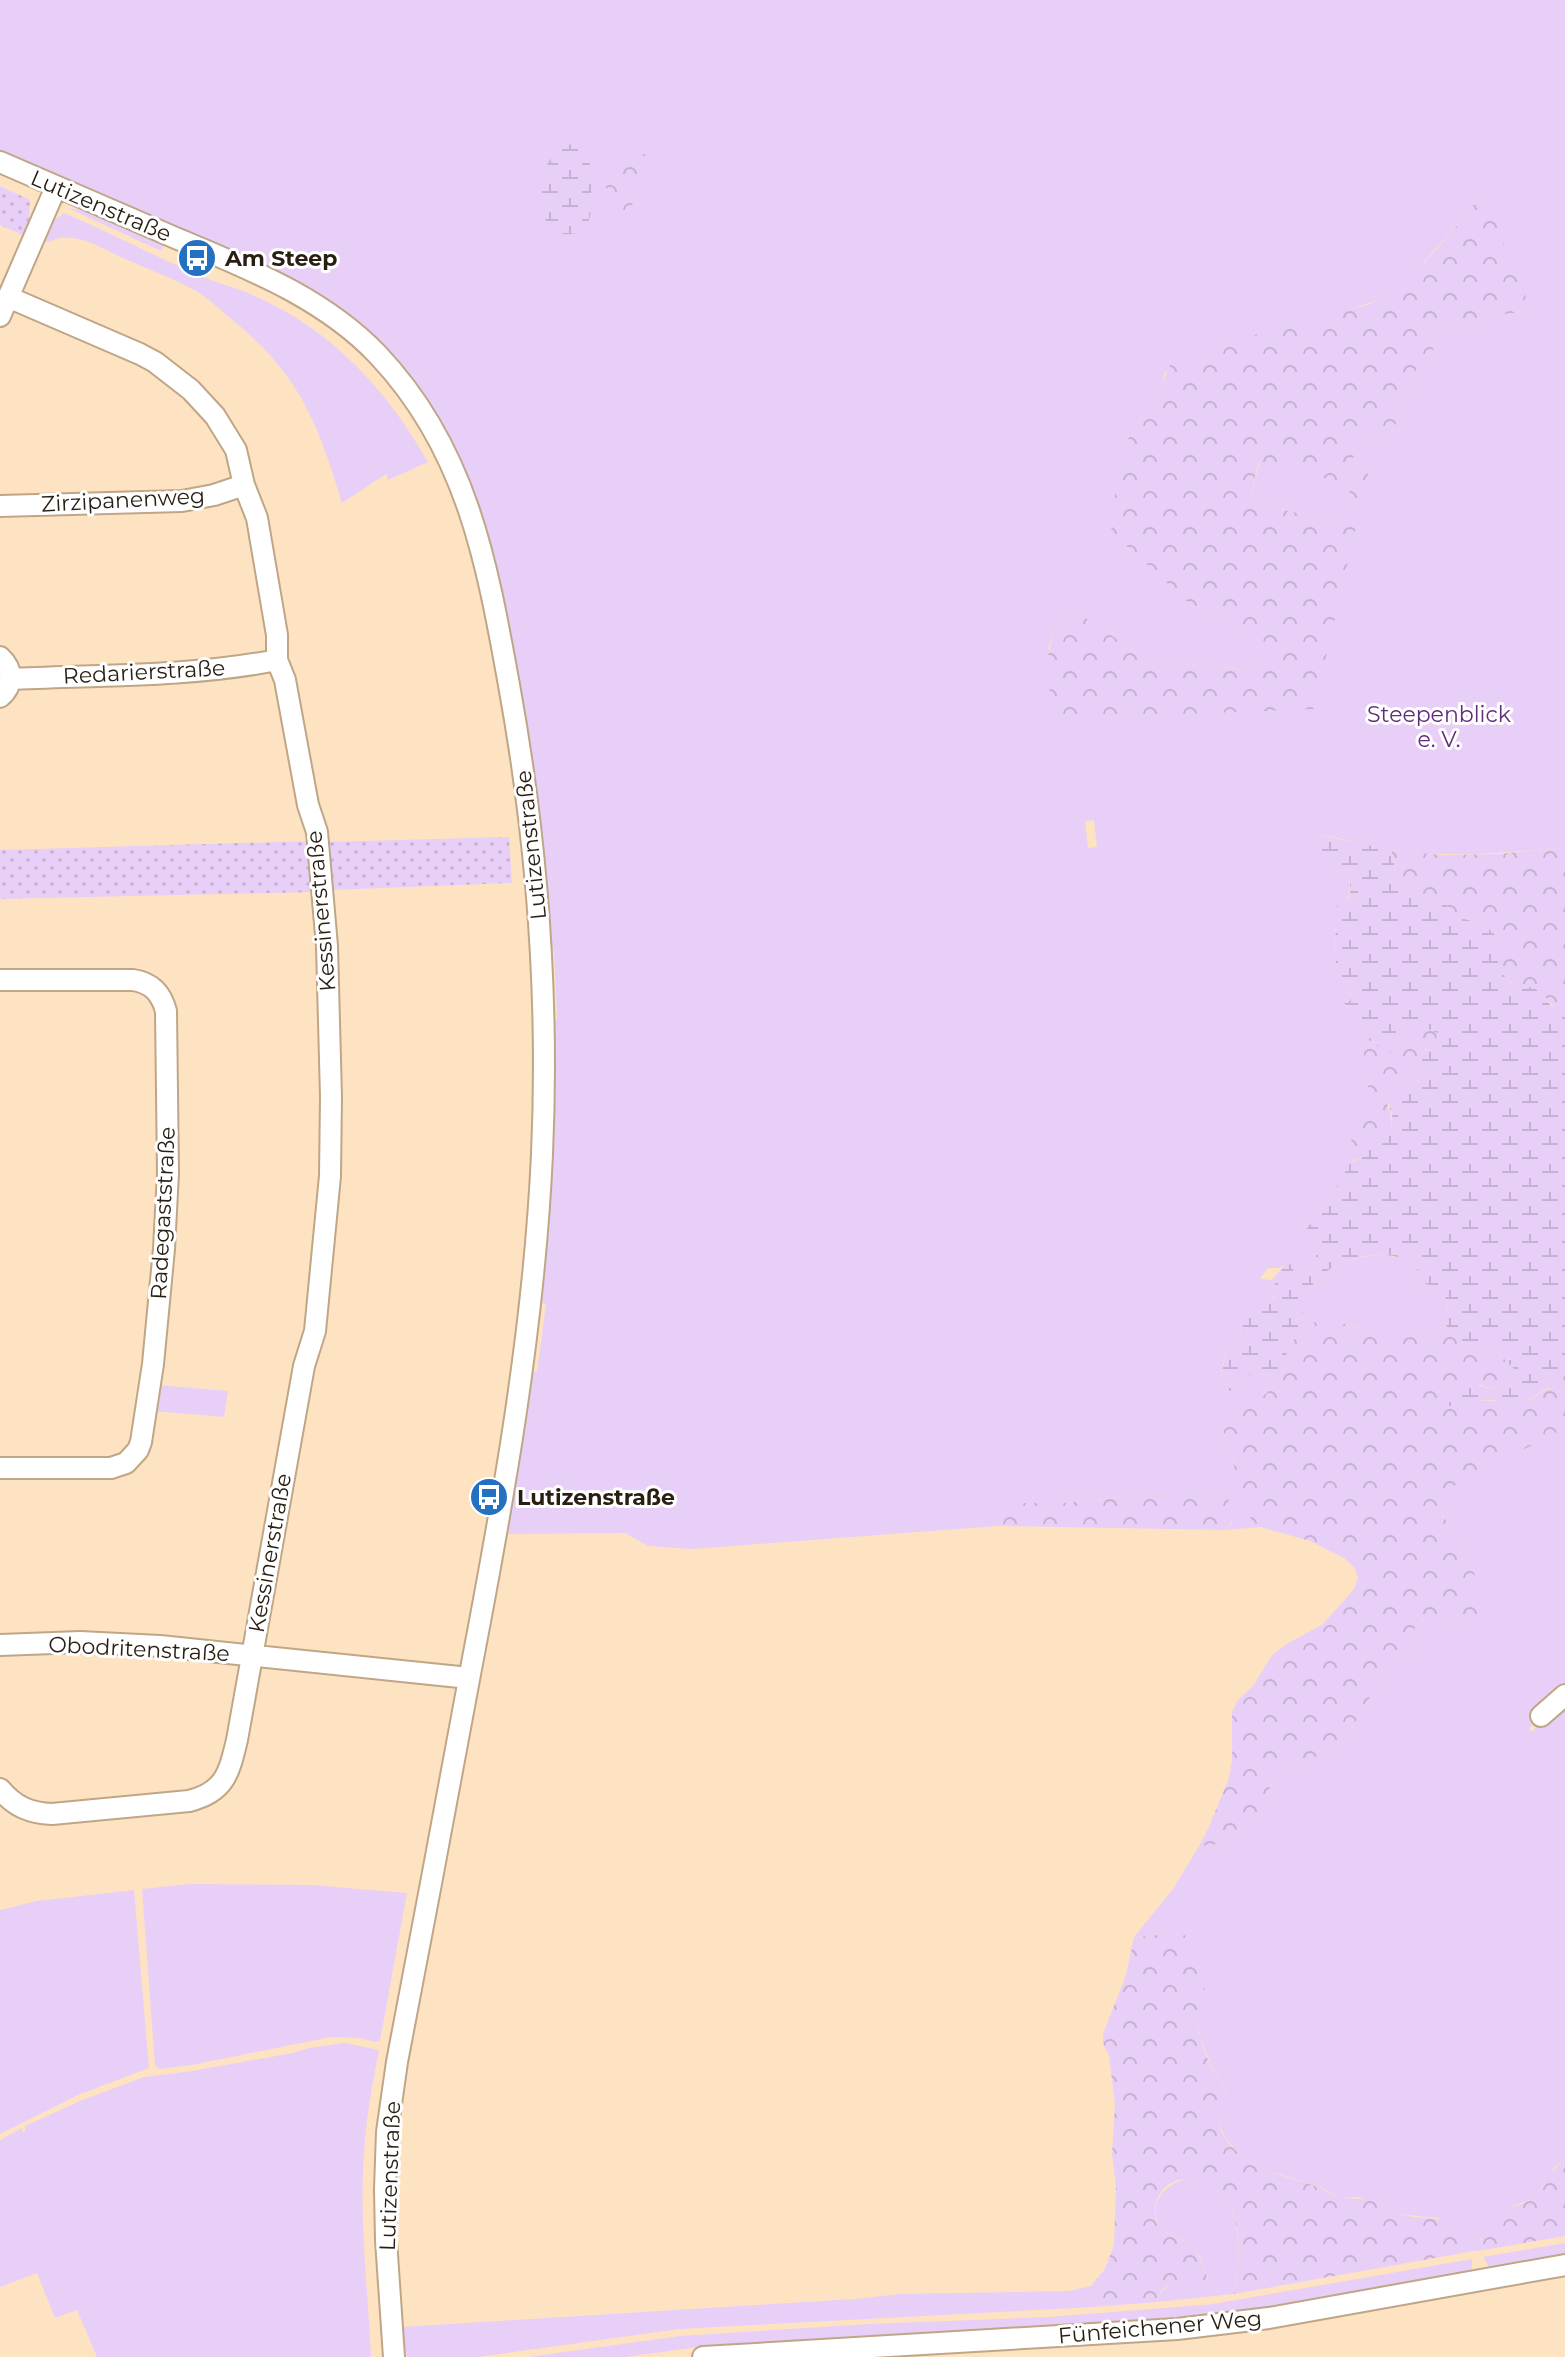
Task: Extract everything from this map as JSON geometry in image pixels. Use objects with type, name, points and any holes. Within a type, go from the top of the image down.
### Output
[{"type":"street","name":"Lutizenstraße","points":[[0,162],[263,276],[309,300],[346,326],[376,353],[428,417],[447,452],[477,532],[500,633],[523,771],[541,948],[544,1100],[537,1235],[523,1371],[503,1501],[397,2062],[387,2132],[386,2240],[394,2357]]},
{"type":"street","points":[[4,306],[56,187]]},
{"type":"street","name":"Kessinerstraße","points":[[0,1789],[18,1806],[52,1814],[189,1801],[211,1793],[226,1777],[231,1765],[304,1366],[315,1331],[330,1176],[330,1016],[320,851],[308,805],[285,680],[277,660],[277,635],[257,518],[244,485],[236,450],[227,433],[199,398],[155,362],[120,344],[4,306]]},
{"type":"street","name":"Zirzipanenweg","points":[[0,506],[182,501],[244,485]]},
{"type":"street","points":[[0,657],[6,664],[10,679],[9,686],[0,697]]},
{"type":"street","name":"Redarierstraße","points":[[10,679],[180,673],[277,660]]},
{"type":"street","name":"Radegaststraße","points":[[0,980],[133,980],[156,990],[166,1011],[168,1173],[155,1351],[144,1430],[138,1450],[126,1463],[111,1468],[0,1468]]},
{"type":"street","name":"Obodritenstraße","points":[[0,1645],[116,1643],[469,1678]]},
{"type":"street","points":[[1541,1716],[1565,1695]]},
{"type":"street","name":"Fünfeichener Weg","points":[[703,2357],[1177,2329],[1269,2318],[1565,2265]]},
{"type":"green space","name":"Steepenblick e. V.","points":[[0,0],[1565,0],[1565,847],[1500,853],[1435,854],[1392,850],[1319,835],[1323,854],[1332,858],[1334,867],[1348,876],[1350,889],[1347,898],[1330,915],[1335,915],[1336,964],[1352,994],[1345,1004],[1360,1021],[1370,1041],[1363,1047],[1367,1062],[1367,1102],[1345,1153],[1347,1159],[1354,1160],[1306,1231],[1316,1250],[1308,1279],[1297,1281],[1285,1264],[1280,1268],[1268,1268],[1260,1279],[1272,1280],[1278,1293],[1240,1333],[1240,1343],[1227,1350],[1223,1365],[1221,1385],[1222,1390],[1227,1392],[1251,1374],[1264,1374],[1276,1380],[1254,1406],[1220,1423],[1248,1512],[1260,1527],[1227,1530],[1232,1523],[1221,1489],[1063,1503],[1003,1503],[998,1526],[692,1549],[648,1546],[625,1533],[505,1534],[530,1372],[537,1372],[546,1304],[539,1302],[552,1160],[552,1030],[557,1018],[554,952],[503,603],[486,529],[471,486],[449,436],[418,385],[384,348],[331,303],[270,269],[0,153]],"holes":[[[1475,203],[1485,204],[1504,275],[1526,312],[1493,315],[1435,331],[1432,365],[1418,365],[1390,439],[1359,433],[1260,461],[1249,502],[1342,523],[1358,457],[1314,708],[1085,718],[1086,727],[1048,648],[1057,625],[1084,617],[1144,658],[1210,668],[1258,669],[1268,664],[1268,643],[1190,604],[1126,442],[1155,400],[1165,372],[1384,298],[1406,282]],[[1094,820],[1097,847],[1088,848],[1085,821]]]},
{"type":"green space","points":[[571,144],[584,149],[589,158],[591,207],[585,227],[573,234],[566,234],[548,225],[542,208],[541,186],[553,156]]},
{"type":"green space","points":[[651,154],[627,219],[605,186],[605,171],[617,162]]},
{"type":"green space","points":[[0,186],[30,200],[29,219],[23,235],[0,225]]},
{"type":"green space","points":[[1475,203],[1503,204],[1504,274],[1525,274],[1526,312],[1493,315],[1435,331],[1432,365],[1418,365],[1390,439],[1359,433],[1347,484],[1259,461],[1249,502],[1342,523],[1358,457],[1372,458],[1314,709],[1086,718],[1086,727],[1072,725],[1053,699],[1048,681],[1049,652],[1057,625],[1084,617],[1145,658],[1210,668],[1258,669],[1268,664],[1267,643],[1190,604],[1111,532],[1118,464],[1126,442],[1158,394],[1170,365],[1218,345],[1370,304],[1411,275]]},
{"type":"green space","points":[[68,208],[92,211],[165,243],[161,251]]},
{"type":"green space","points":[[64,213],[203,277],[255,296],[309,326],[333,344],[376,387],[428,462],[388,480],[386,474],[342,503],[314,423],[273,358],[213,304],[187,286],[86,241],[67,238],[45,241],[54,221]]},
{"type":"green space","points":[[1319,835],[1391,850],[1398,883],[1446,904],[1454,916],[1485,925],[1495,935],[1503,957],[1505,977],[1512,983],[1534,988],[1544,995],[1551,1006],[1565,1008],[1565,1369],[1561,1386],[1547,1388],[1523,1403],[1510,1406],[1483,1400],[1474,1402],[1468,1412],[1461,1413],[1453,1406],[1439,1406],[1436,1399],[1441,1390],[1467,1383],[1500,1389],[1514,1381],[1514,1369],[1492,1346],[1464,1343],[1446,1326],[1446,1297],[1421,1282],[1415,1263],[1385,1255],[1354,1258],[1326,1272],[1315,1282],[1302,1306],[1309,1322],[1291,1343],[1276,1380],[1264,1374],[1251,1374],[1228,1392],[1222,1390],[1220,1380],[1227,1350],[1240,1343],[1245,1321],[1260,1306],[1273,1300],[1277,1290],[1272,1280],[1285,1264],[1293,1268],[1297,1281],[1308,1279],[1316,1250],[1305,1231],[1330,1199],[1349,1165],[1364,1155],[1364,1146],[1369,1142],[1380,1145],[1385,1142],[1392,1122],[1389,1095],[1403,1085],[1418,1083],[1422,1077],[1418,1058],[1420,1051],[1432,1049],[1438,1042],[1437,1033],[1429,1029],[1415,1031],[1404,1022],[1397,1027],[1396,1033],[1401,1041],[1399,1048],[1387,1054],[1380,1052],[1344,1003],[1350,1001],[1352,994],[1336,964],[1335,915],[1329,915],[1348,899],[1351,889],[1348,876],[1334,867],[1331,858],[1316,853]]},
{"type":"green space","points":[[509,837],[512,883],[331,890],[325,842]]},
{"type":"green space","points":[[312,841],[317,892],[0,899],[0,850]]},
{"type":"green space","points":[[1565,847],[1565,1008],[1551,1004],[1535,989],[1511,982],[1505,977],[1501,953],[1485,925],[1454,916],[1446,904],[1398,883],[1391,850],[1442,855],[1499,854]]},
{"type":"green space","points":[[1404,1022],[1429,1028],[1437,1033],[1438,1042],[1432,1049],[1425,1049],[1418,1058],[1422,1077],[1417,1083],[1403,1085],[1387,1104],[1392,1125],[1387,1139],[1357,1159],[1347,1159],[1344,1153],[1363,1114],[1368,1089],[1362,1047],[1370,1041],[1401,1041],[1396,1034],[1397,1027]]},
{"type":"green space","points":[[1378,1255],[1405,1258],[1415,1263],[1421,1282],[1446,1297],[1446,1326],[1394,1340],[1346,1324],[1313,1323],[1303,1317],[1302,1302],[1306,1294],[1326,1272],[1348,1260]]},
{"type":"green space","points":[[1309,1322],[1346,1324],[1388,1339],[1412,1337],[1446,1326],[1464,1343],[1492,1346],[1514,1369],[1514,1381],[1497,1389],[1479,1384],[1474,1402],[1525,1402],[1556,1388],[1563,1380],[1565,1369],[1565,1428],[1438,1494],[1438,1505],[1474,1572],[1482,1612],[1472,1621],[1424,1619],[1415,1627],[1408,1655],[1380,1680],[1342,1745],[1278,1774],[1259,1819],[1236,1830],[1228,1843],[1199,1846],[1229,1778],[1232,1712],[1237,1701],[1253,1686],[1272,1655],[1323,1624],[1354,1589],[1358,1578],[1354,1567],[1344,1558],[1310,1541],[1260,1527],[1252,1521],[1233,1483],[1233,1460],[1220,1423],[1227,1417],[1244,1412],[1268,1392],[1291,1343]]},
{"type":"green space","points":[[157,1385],[228,1391],[224,1417],[154,1411]]},
{"type":"green space","points":[[1565,1428],[1565,1691],[1536,1713],[1529,1730],[1533,1731],[1565,1700],[1565,2159],[1554,2167],[1549,2181],[1536,2197],[1502,2211],[1480,2238],[1483,2250],[1474,2251],[1471,2243],[1438,2218],[1397,2214],[1381,2203],[1356,2197],[1339,2198],[1322,2188],[1255,2166],[1238,2153],[1225,2137],[1218,2121],[1226,2093],[1201,2039],[1196,2014],[1198,1995],[1181,1933],[1134,1937],[1173,1889],[1199,1846],[1228,1843],[1236,1830],[1259,1819],[1278,1774],[1342,1745],[1380,1680],[1408,1655],[1415,1627],[1425,1619],[1472,1621],[1474,1572],[1438,1505],[1438,1493]]},
{"type":"green space","points":[[1222,1489],[1232,1509],[1232,1520],[1227,1530],[998,1526],[1002,1503],[1063,1503]]},
{"type":"green space","points":[[190,1884],[311,1885],[407,1893],[380,2041],[331,2037],[159,2069],[155,2065],[142,1889]]},
{"type":"green space","points":[[134,1890],[149,2068],[78,2095],[0,2134],[0,1910],[37,1901]]},
{"type":"green space","points":[[1181,1933],[1189,1938],[1206,1982],[1205,1989],[1198,1995],[1199,2032],[1207,2058],[1224,2086],[1225,2097],[1219,2122],[1225,2138],[1234,2149],[1256,2165],[1336,2196],[1374,2201],[1399,2214],[1453,2224],[1469,2238],[1474,2251],[1234,2294],[1239,2247],[1232,2209],[1225,2196],[1214,2186],[1202,2180],[1189,2179],[1165,2187],[1158,2198],[1156,2220],[1162,2230],[1197,2250],[1207,2284],[1201,2287],[1187,2283],[1168,2285],[1157,2302],[1093,2307],[1089,2297],[1091,2286],[1105,2269],[1114,2245],[1116,2186],[1112,2155],[1115,2104],[1103,2034],[1126,1975],[1134,1937]]},
{"type":"green space","points":[[345,2043],[379,2050],[368,2115],[363,2179],[371,2357],[97,2357],[77,2310],[55,2318],[37,2273],[0,2287],[0,2140],[22,2128],[23,2133],[25,2126],[80,2101],[144,2077]]},
{"type":"green space","points":[[1565,2159],[1565,2236],[1483,2250],[1481,2235],[1483,2225],[1489,2218],[1529,2201]]},
{"type":"green space","points":[[1192,2178],[1218,2187],[1231,2206],[1238,2250],[1234,2294],[1157,2302],[1160,2294],[1170,2285],[1208,2277],[1194,2247],[1160,2230],[1156,2220],[1157,2203],[1166,2189]]},
{"type":"green space","points":[[1565,2243],[1565,2255],[1490,2268],[1483,2257]]},
{"type":"green space","points":[[1472,2259],[1472,2272],[1269,2308],[1174,2321],[706,2346],[625,2357],[529,2357],[680,2336],[1049,2317],[1213,2304]]},
{"type":"green space","points":[[1091,2286],[1089,2297],[1093,2307],[679,2329],[478,2357],[407,2357],[401,2327],[900,2294],[1069,2291]]},
{"type":"place","name":"Am Steep","points":[[197,258]]},
{"type":"place","name":"Lutizenstraße","points":[[489,1497]]}]
